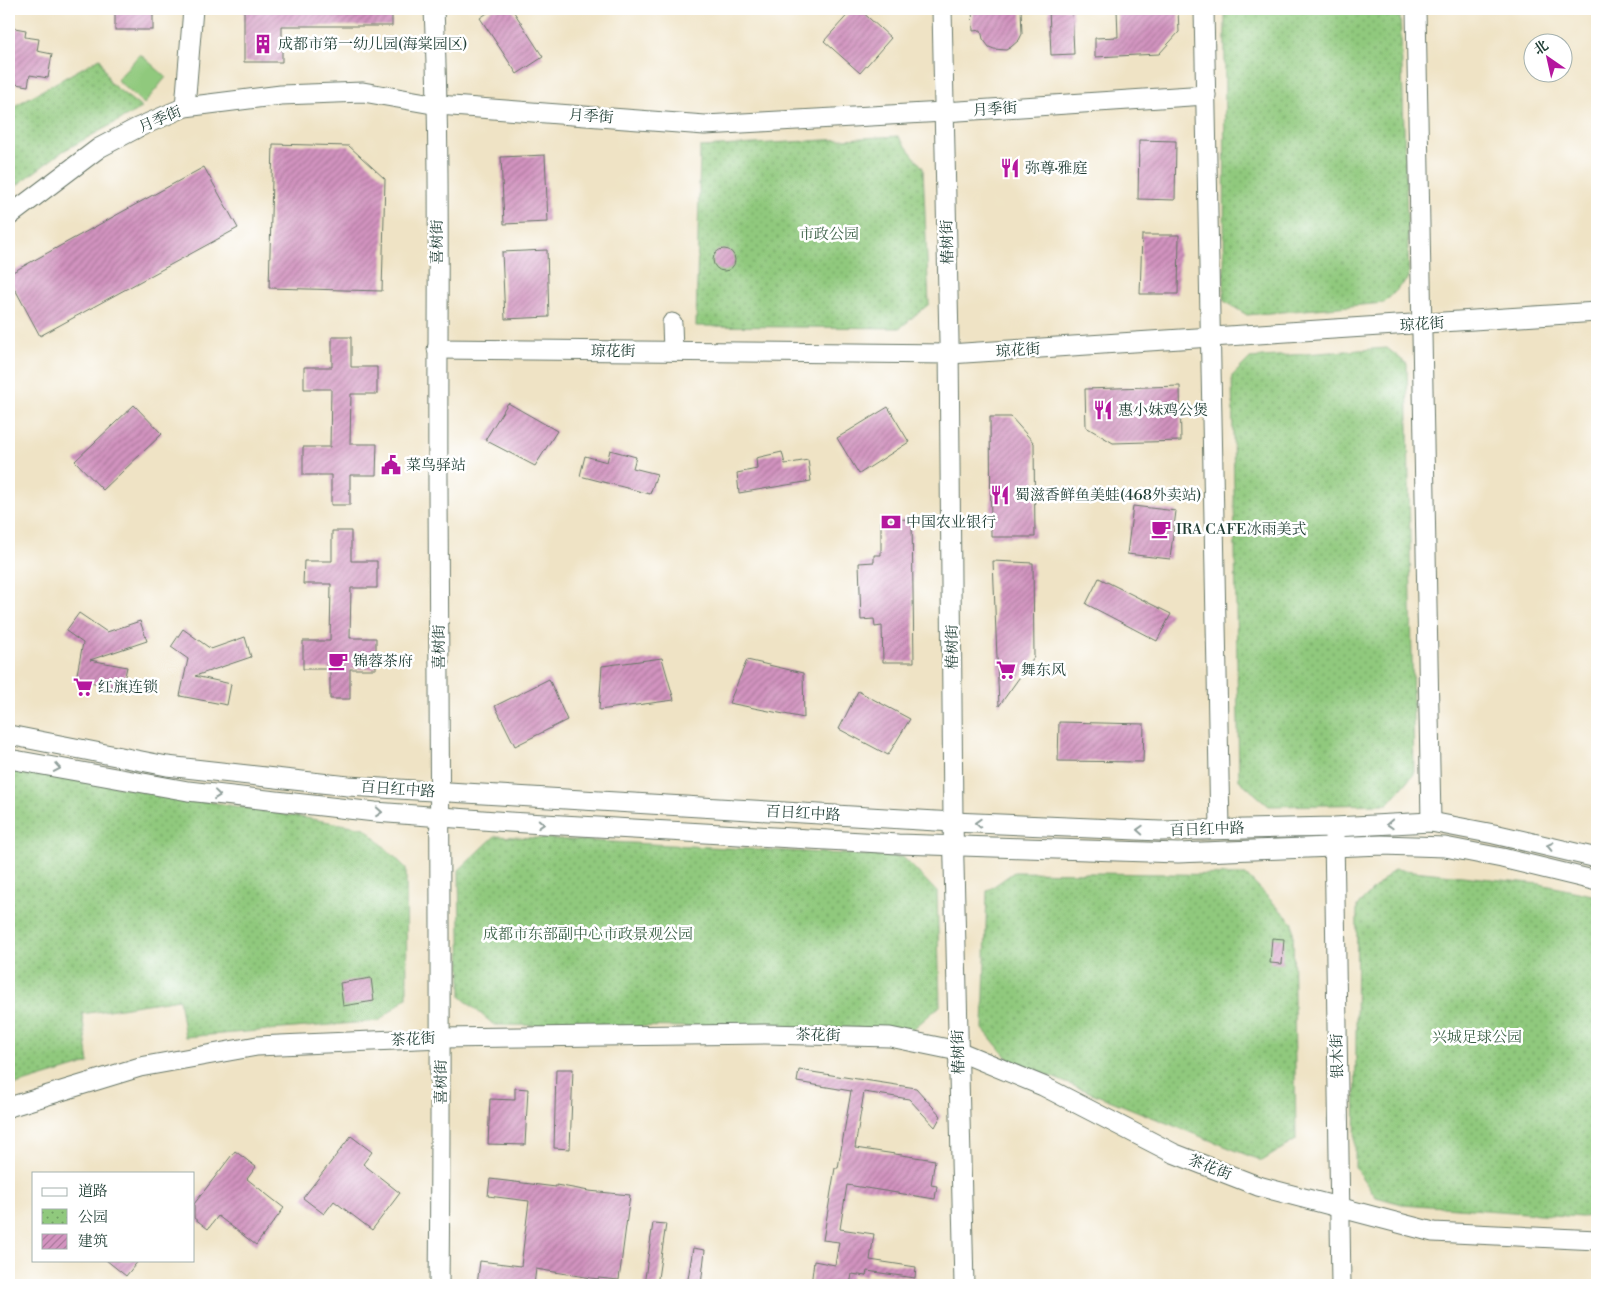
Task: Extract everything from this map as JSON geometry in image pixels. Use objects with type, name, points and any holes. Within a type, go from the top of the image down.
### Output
[{"type":"street","points":[[185,108],[193,9]]},
{"type":"street","name":"喜树街","points":[[434,9],[438,105],[437,349],[441,1038],[439,1285]]},
{"type":"street","name":"椿树街","points":[[942,9],[949,354],[953,822],[964,1285]]},
{"type":"street","points":[[1204,9],[1220,828]]},
{"type":"street","points":[[1416,9],[1431,822]]},
{"type":"street","name":"月季街","points":[[9,216],[99,148],[137,128],[185,108],[281,96],[363,92],[438,105],[705,125],[1206,95]]},
{"type":"street","name":"琼花街","points":[[437,349],[949,354],[1597,312]]},
{"type":"street","points":[[672,323],[673,351]]},
{"type":"street","name":"百日红中路","points":[[9,735],[167,766],[348,786],[953,822],[1160,831],[1220,828],[1334,827],[1431,822],[1503,836],[1597,858]]},
{"type":"street","name":"百日红中路","points":[[9,759],[188,792],[440,817],[954,846],[1178,853],[1382,845],[1445,847],[1502,858],[1597,881]]},
{"type":"street","name":"银木街","points":[[1334,827],[1341,1285]]},
{"type":"street","name":"茶花街","points":[[9,1108],[140,1068],[257,1046],[441,1038],[766,1034],[890,1037],[958,1051],[1043,1086],[1173,1153],[1258,1186],[1433,1232],[1597,1240]]},
{"type":"green space","points":[[1225,9],[1400,9],[1409,278],[1384,303],[1247,315],[1224,301]]},
{"type":"green space","points":[[140,54],[166,77],[144,104],[117,80]]},
{"type":"green space","points":[[100,58],[110,83],[142,108],[63,151],[9,191],[9,109]]},
{"type":"green space","name":"市政公园","points":[[898,136],[923,168],[929,304],[900,328],[696,326],[700,147]]},
{"type":"green space","points":[[1387,348],[1407,364],[1414,774],[1388,804],[1269,806],[1239,780],[1232,376],[1250,358]]},
{"type":"green space","points":[[9,768],[365,828],[406,868],[407,997],[379,1021],[185,1037],[179,999],[82,1014],[89,1063],[9,1087]]},
{"type":"green space","name":"成都市东部副中心市政景观公园","points":[[495,836],[903,857],[937,892],[940,1006],[913,1029],[494,1025],[461,997],[459,870]]},
{"type":"green space","name":"兴城足球公园","points":[[1394,869],[1540,884],[1597,896],[1597,1216],[1581,1217],[1402,1204],[1376,1197],[1355,1168],[1357,906]]},
{"type":"green space","points":[[1014,872],[1246,875],[1293,923],[1296,1140],[1262,1161],[1009,1060],[983,1029],[987,891]]},
{"type":"building","points":[[115,9],[153,9],[153,30],[115,30]]},
{"type":"building","name":"成都市第一幼儿园(海棠园区)","points":[[244,9],[392,9],[392,26],[282,26],[282,62],[244,62]]},
{"type":"building","points":[[493,9],[512,9],[543,57],[517,74],[480,18]]},
{"type":"building","points":[[853,9],[859,9],[891,38],[860,73],[824,41]]},
{"type":"building","points":[[972,9],[1021,9],[1022,34],[1019,40],[1006,50],[989,47],[983,39],[981,30],[973,31]]},
{"type":"building","points":[[1049,9],[1072,9],[1074,54],[1051,55]]},
{"type":"building","points":[[1117,9],[1178,9],[1179,32],[1159,54],[1095,57],[1095,38],[1118,37]]},
{"type":"building","points":[[9,27],[26,30],[25,37],[39,39],[37,51],[52,54],[48,78],[30,75],[28,86],[9,83]]},
{"type":"building","points":[[1139,140],[1176,141],[1175,200],[1138,199]]},
{"type":"building","points":[[273,144],[349,146],[385,179],[382,291],[269,288]]},
{"type":"building","points":[[545,155],[548,222],[504,224],[501,157]]},
{"type":"building","points":[[204,167],[238,228],[40,336],[9,278],[9,274]]},
{"type":"building","points":[[1142,235],[1179,235],[1178,294],[1140,294]]},
{"type":"building","points":[[724,249],[732,252],[735,260],[732,268],[724,271],[716,268],[713,260],[716,252]]},
{"type":"building","points":[[547,250],[549,317],[505,319],[502,252]]},
{"type":"building","points":[[332,337],[351,337],[351,367],[377,367],[377,394],[351,394],[350,444],[377,444],[376,475],[350,475],[350,505],[331,505],[331,475],[303,475],[303,447],[330,447],[331,389],[304,389],[304,367],[332,367]]},
{"type":"building","points":[[1180,386],[1181,441],[1113,443],[1086,427],[1085,389]]},
{"type":"building","points":[[508,403],[557,431],[535,466],[485,440]]},
{"type":"building","points":[[134,405],[162,434],[103,490],[75,461]]},
{"type":"building","points":[[888,407],[909,442],[859,474],[837,438]]},
{"type":"building","points":[[990,417],[1011,417],[1034,443],[1035,537],[991,537]]},
{"type":"building","points":[[610,450],[636,457],[633,468],[657,474],[650,494],[580,476],[585,456],[607,462]]},
{"type":"building","points":[[782,452],[785,464],[808,460],[811,481],[739,493],[737,473],[757,469],[756,458]]},
{"type":"building","points":[[1133,506],[1176,511],[1170,559],[1127,554]]},
{"type":"building","points":[[912,519],[914,662],[883,662],[882,626],[875,627],[874,619],[861,620],[859,563],[874,562],[874,555],[881,555],[881,520]]},
{"type":"building","points":[[332,531],[351,531],[351,561],[377,561],[377,588],[351,588],[350,638],[376,638],[376,669],[350,669],[350,699],[330,699],[330,669],[303,669],[303,641],[330,641],[331,584],[303,584],[304,561],[332,561]]},
{"type":"building","points":[[993,561],[1033,563],[1034,657],[999,706]]},
{"type":"building","points":[[1099,578],[1171,614],[1157,641],[1086,604]]},
{"type":"building","points":[[79,613],[107,632],[140,621],[147,641],[90,660],[127,667],[122,689],[76,679],[83,643],[66,631]]},
{"type":"building","points":[[183,629],[211,649],[245,637],[251,657],[195,676],[231,684],[227,705],[180,696],[188,659],[171,647]]},
{"type":"building","points":[[662,658],[674,700],[599,710],[602,666]]},
{"type":"building","points":[[747,660],[803,673],[804,718],[729,703]]},
{"type":"building","points":[[549,679],[567,720],[515,746],[495,706]]},
{"type":"building","points":[[858,691],[910,719],[888,755],[839,729]]},
{"type":"building","points":[[1059,722],[1144,724],[1143,762],[1058,761]]},
{"type":"building","points":[[1272,938],[1284,939],[1282,964],[1270,963]]},
{"type":"building","points":[[371,978],[374,1001],[343,1006],[340,983]]},
{"type":"building","points":[[556,1069],[573,1069],[570,1149],[554,1148]]},
{"type":"building","points":[[799,1070],[916,1088],[941,1116],[935,1127],[909,1099],[864,1092],[855,1148],[935,1160],[931,1185],[937,1186],[935,1199],[847,1185],[840,1229],[874,1234],[870,1260],[916,1267],[915,1278],[867,1271],[866,1276],[852,1274],[850,1285],[811,1285],[814,1261],[835,1265],[839,1242],[823,1240],[835,1168],[838,1168],[851,1091],[797,1082]]},
{"type":"building","points":[[515,1088],[528,1089],[525,1145],[488,1144],[490,1099],[515,1100]]},
{"type":"building","points":[[351,1136],[372,1152],[363,1164],[400,1193],[372,1230],[334,1201],[324,1214],[303,1198]]},
{"type":"building","points":[[235,1151],[256,1167],[247,1179],[284,1208],[256,1245],[218,1216],[208,1229],[195,1219],[195,1203]]},
{"type":"building","points":[[490,1179],[556,1187],[556,1185],[589,1191],[630,1195],[619,1280],[598,1279],[536,1269],[534,1285],[477,1285],[480,1261],[521,1266],[529,1201],[488,1196]]},
{"type":"building","points":[[653,1223],[666,1224],[657,1285],[644,1285]]},
{"type":"building","points":[[693,1248],[705,1250],[701,1285],[687,1285]]},
{"type":"building","points":[[108,1262],[137,1262],[126,1276]]},
{"type":"place","name":"成都市第一幼儿园(海棠园区)","points":[[263,44]]},
{"type":"place","name":"弥尊·雅庭","points":[[1010,168]]},
{"type":"place","name":"惠小妹鸡公煲","points":[[1103,410]]},
{"type":"place","name":"菜鸟驿站","points":[[391,465]]},
{"type":"place","name":"蜀滋香鲜鱼美蛙(468外卖站)","points":[[1000,495]]},
{"type":"place","name":"中国农业银行","points":[[891,522]]},
{"type":"place","name":"IRA CAFE冰雨美式","points":[[1161,529]]},
{"type":"place","name":"锦蓉茶府","points":[[338,661]]},
{"type":"place","name":"舞东风","points":[[1006,670]]},
{"type":"place","name":"红旗连锁","points":[[83,687]]}]
